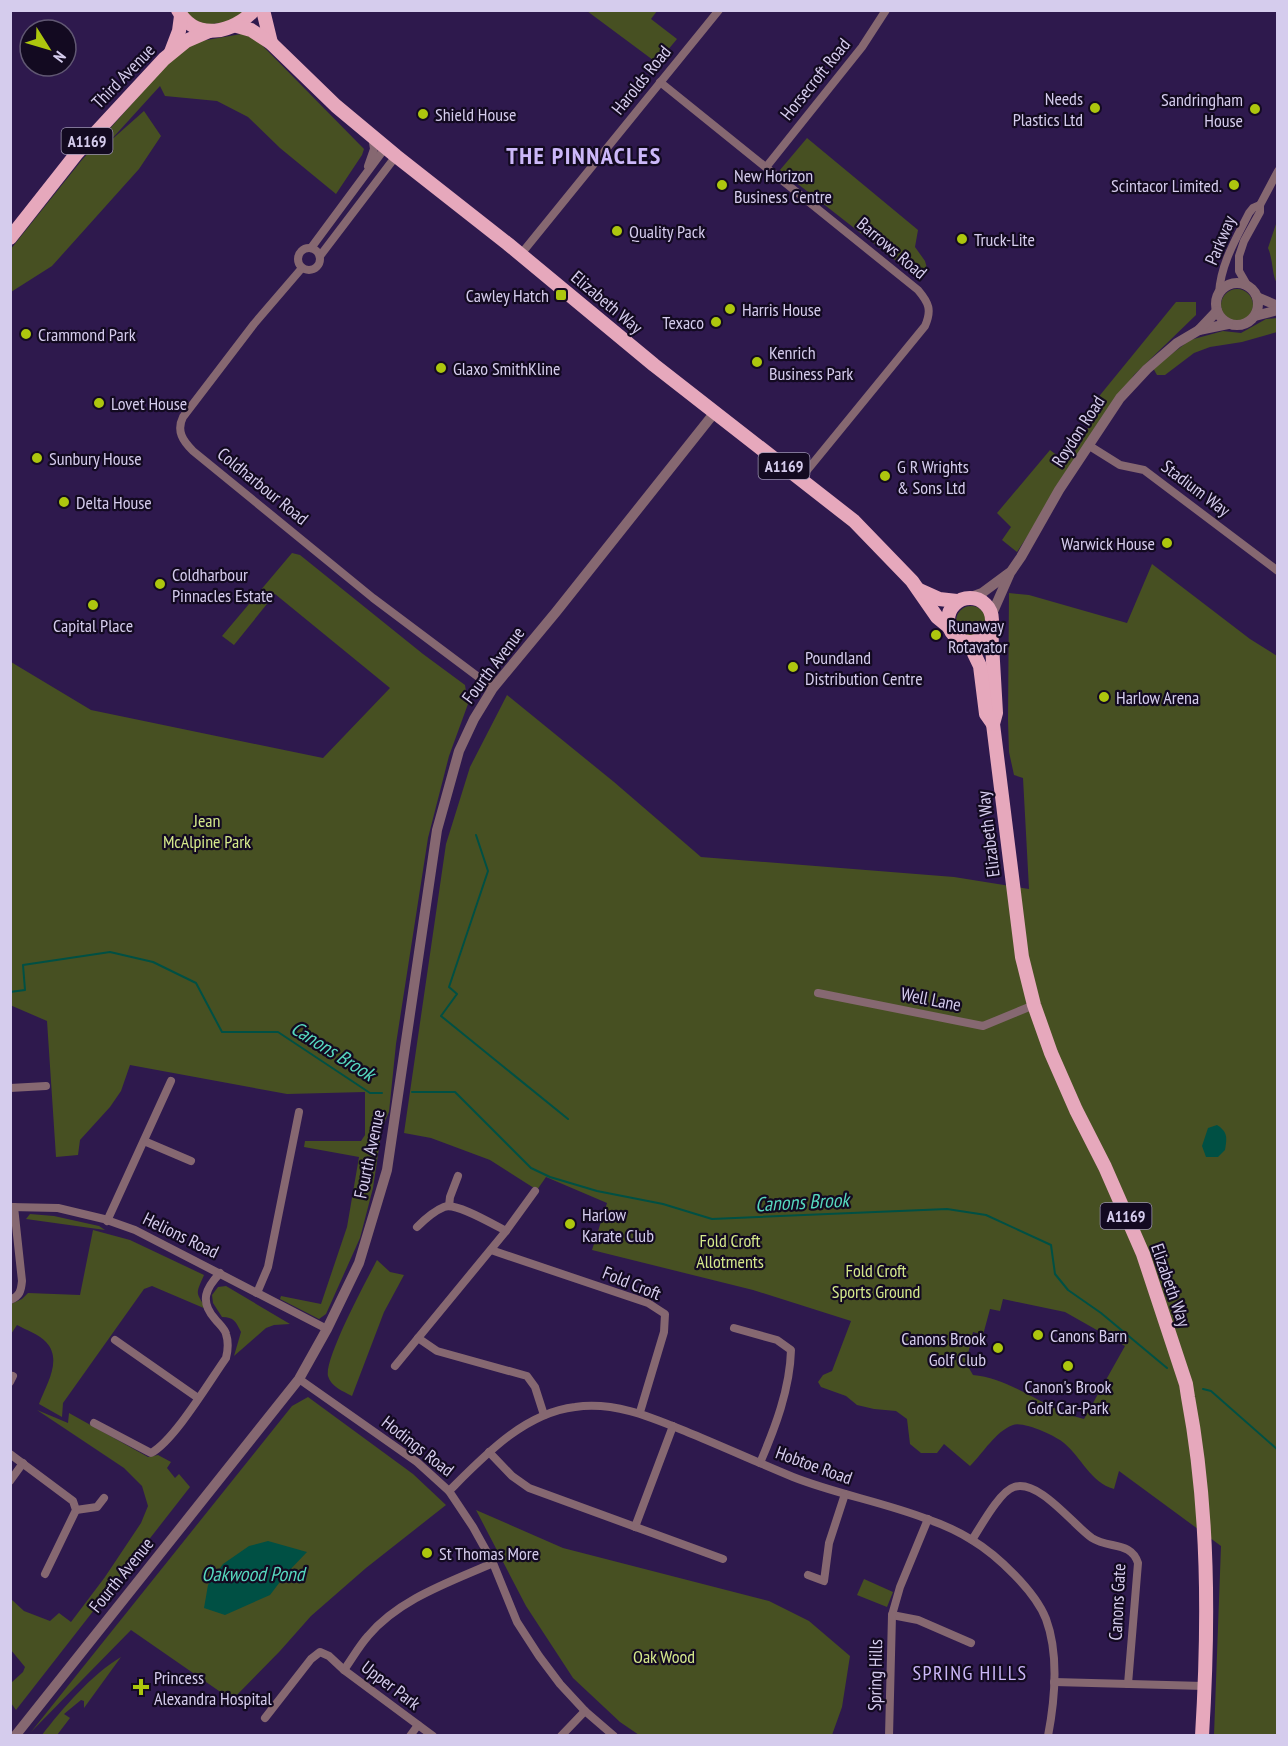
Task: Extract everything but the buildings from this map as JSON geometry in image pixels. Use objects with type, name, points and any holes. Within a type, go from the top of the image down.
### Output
[{"type":"main road","points":[[237,26],[254,10]]},
{"type":"main road","points":[[263,10],[271,43]]},
{"type":"main road","points":[[179,13],[197,28],[209,31]]},
{"type":"main road","name":"Third Avenue","points":[[171,52],[179,32],[179,13]]},
{"type":"main road","name":"Third Avenue","points":[[10,238],[77,153],[171,52],[186,41],[209,31],[237,26]]},
{"type":"main road","name":"Elizabeth Way","points":[[237,26],[251,30],[271,43],[336,106],[391,152],[521,254],[654,365],[854,521],[919,589],[937,617],[948,626]]},
{"type":"main road","name":"Elizabeth Way","points":[[919,589],[939,599],[964,599]]},
{"type":"main road","points":[[964,599],[984,602],[992,621],[983,639],[969,643],[955,637],[948,626],[949,612],[964,599]]},
{"type":"main road","name":"Elizabeth Way","points":[[992,621],[996,713],[993,724],[1022,957],[1034,1005],[1051,1053],[1143,1254],[1186,1384],[1203,1498],[1206,1577],[1202,1736]]},
{"type":"main road","name":"Elizabeth Way","points":[[969,643],[980,666],[986,714],[993,724]]},
{"type":"street","name":"Harolds Road","points":[[521,254],[719,10]]},
{"type":"street","name":"Horsecroft Road","points":[[767,166],[862,47],[886,10]]},
{"type":"street","name":"Barrows Road","points":[[660,82],[767,166],[918,290],[927,300],[930,314],[925,326],[800,479]]},
{"type":"street","name":"Coldharbour Road","points":[[363,178],[374,149],[372,136]]},
{"type":"street","name":"Coldharbour Road","points":[[391,152],[320,256],[320,262],[316,268],[309,271],[302,268],[298,262],[298,255],[302,250],[311,248],[363,178],[391,152]]},
{"type":"street","name":"Parkway","points":[[1247,285],[1239,271],[1239,256],[1244,241],[1260,212],[1260,205],[1278,171]]},
{"type":"street","name":"Parkway","points":[[1219,293],[1224,264],[1229,252],[1249,213],[1260,205]]},
{"type":"street","points":[[311,248],[320,256]]},
{"type":"street","name":"Coldharbour Road","points":[[302,268],[254,324],[183,417],[181,436],[186,444],[202,458],[373,598],[493,688]]},
{"type":"street","points":[[1232,284],[1247,285],[1257,297],[1278,308],[1255,316],[1239,326],[1228,324],[1217,311],[1217,299],[1219,293],[1232,284]]},
{"type":"street","points":[[1255,316],[1258,305],[1257,297]]},
{"type":"street","name":"Roydon Road","points":[[992,621],[1010,573],[1088,445],[1120,398],[1138,377],[1164,353],[1198,330],[1217,311]]},
{"type":"street","name":"Roydon Road","points":[[1198,330],[1228,324]]},
{"type":"street","name":"Fourth Avenue","points":[[15,1736],[299,1379],[327,1329],[359,1263],[387,1170],[437,830],[459,751],[474,718],[493,688],[715,412]]},
{"type":"street","name":"Stadium Way","points":[[1088,445],[1120,465],[1144,470],[1278,571]]},
{"type":"street","name":"Roydon Road","points":[[964,599],[982,593],[1010,573]]},
{"type":"street","name":"Well Lane","points":[[818,993],[982,1026],[1034,1005]]},
{"type":"street","points":[[106,1221],[171,1082]]},
{"type":"street","points":[[10,1089],[46,1086]]},
{"type":"street","points":[[256,1293],[268,1267],[299,1112]]},
{"type":"street","points":[[144,1141],[191,1161]]},
{"type":"street","points":[[449,1206],[458,1176]]},
{"type":"street","points":[[395,1366],[506,1231],[535,1191]]},
{"type":"street","points":[[417,1227],[443,1207],[449,1206],[468,1212],[506,1231]]},
{"type":"street","points":[[10,1300],[17,1298],[21,1291],[22,1281],[12,1207]]},
{"type":"street","name":"Helions Road","points":[[12,1207],[58,1208],[135,1230],[327,1329]]},
{"type":"street","name":"Fold Croft","points":[[490,1250],[648,1303],[664,1314],[664,1332],[640,1413]]},
{"type":"street","points":[[94,1423],[151,1453],[160,1449],[167,1441],[226,1358],[229,1346],[226,1332],[208,1312],[205,1298],[209,1285],[220,1273]]},
{"type":"street","points":[[734,1328],[777,1340],[791,1350],[790,1368],[776,1421],[760,1463]]},
{"type":"street","points":[[417,1338],[437,1351],[527,1376],[536,1387],[544,1414]]},
{"type":"street","points":[[115,1340],[198,1398]]},
{"type":"street","name":"Hodings Road","points":[[299,1379],[417,1462],[449,1491],[474,1527],[493,1563],[517,1622],[553,1675],[585,1711],[614,1736]]},
{"type":"street","name":"Hobtoe Road","points":[[449,1491],[489,1452],[544,1414],[576,1407],[611,1407],[640,1413],[794,1478],[928,1519],[972,1540],[1002,1563],[1029,1592],[1045,1617],[1052,1640],[1054,1682],[1047,1736]]},
{"type":"street","points":[[635,1527],[673,1426]]},
{"type":"street","points":[[489,1452],[512,1476],[529,1488],[723,1559]]},
{"type":"street","points":[[10,1454],[73,1501],[76,1510],[45,1574]]},
{"type":"street","points":[[10,1481],[23,1463]]},
{"type":"street","name":"Canons Gate","points":[[972,1540],[1004,1494],[1011,1487],[1020,1485],[1035,1489],[1092,1538],[1131,1551],[1138,1563],[1128,1684]]},
{"type":"street","points":[[808,1575],[824,1581],[829,1543],[845,1494]]},
{"type":"street","points":[[76,1510],[97,1507],[104,1498]]},
{"type":"street","name":"Spring Hills","points":[[889,1736],[892,1615],[900,1587],[928,1519]]},
{"type":"street","name":"Upper Park","points":[[344,1670],[368,1636],[385,1619],[408,1602],[493,1563]]},
{"type":"street","name":"Spring Hills","points":[[892,1615],[918,1620],[972,1643]]},
{"type":"street","name":"Upper Park","points":[[265,1718],[311,1659],[320,1652],[433,1736]]},
{"type":"street","points":[[1054,1682],[1204,1686]]},
{"type":"street","points":[[561,1736],[585,1711]]},
{"type":"street","name":"Upper Park","points":[[410,1736],[418,1725]]},
{"type":"green space","points":[[183,11],[247,11],[234,21],[205,25],[196,23]]},
{"type":"green space","points":[[587,11],[657,11],[651,19],[677,39],[657,63]]},
{"type":"green space","points":[[247,33],[256,39],[364,149],[336,194],[280,148],[248,117],[217,101],[165,96],[160,86],[109,142],[144,111],[161,136],[139,169],[52,266],[11,292],[10,250],[81,161],[170,61],[184,47],[201,41]]},
{"type":"green space","points":[[807,138],[918,230],[915,247],[925,261],[928,272],[918,278],[780,170]]},
{"type":"green space","points":[[1277,221],[1277,283],[1268,248]]},
{"type":"green space","points":[[1237,289],[1249,293],[1253,305],[1249,317],[1237,321],[1225,317],[1221,305],[1225,293]]},
{"type":"green space","points":[[1176,302],[1196,302],[1196,315],[1134,375],[1017,552],[1002,540],[1011,527],[997,513],[1050,450],[1063,460],[1077,449],[1090,422],[1083,416]]},
{"type":"green space","points":[[1277,318],[1277,332],[1242,342],[1210,347],[1194,353],[1165,375],[1157,375],[1153,368],[1190,340],[1223,331],[1241,333],[1266,319]]},
{"type":"green space","name":"Jean McAlpine Park","points":[[292,553],[300,555],[465,685],[468,704],[449,756],[428,838],[396,1044],[389,1112],[382,1128],[373,1188],[360,1238],[326,1314],[319,1319],[280,1299],[281,1296],[321,1304],[347,1227],[359,1157],[304,1147],[305,1141],[361,1141],[365,1135],[365,1092],[287,1094],[130,1065],[121,1091],[110,1107],[80,1140],[78,1155],[56,1157],[47,1021],[10,1005],[11,662],[91,710],[323,758],[390,688],[275,594],[234,645],[222,636]]},
{"type":"green space","points":[[1152,564],[1250,639],[1277,656],[1277,1735],[1214,1735],[1221,1546],[1119,1471],[1114,1489],[1106,1486],[1092,1475],[1060,1440],[1047,1433],[1018,1424],[1001,1432],[970,1466],[944,1444],[937,1453],[921,1453],[910,1444],[907,1419],[896,1411],[857,1405],[846,1396],[821,1387],[818,1382],[823,1375],[832,1371],[851,1321],[753,1290],[592,1250],[607,1203],[546,1177],[537,1190],[490,1160],[431,1138],[404,1133],[446,844],[470,767],[507,695],[614,782],[701,857],[954,877],[1029,889],[1023,778],[1014,775],[1009,752],[1009,593],[1029,595],[1127,623]],"holes":[[[1003,1299],[1065,1312],[1125,1346],[1084,1419],[1056,1409],[1001,1382],[973,1375],[966,1363],[973,1332],[983,1335],[990,1309],[1000,1311]]]},
{"type":"green space","points":[[971,606],[982,610],[986,621],[982,632],[971,636],[960,632],[956,621],[960,610]]},
{"type":"green space","points":[[30,1214],[54,1216],[99,1226],[105,1230],[26,1219]]},
{"type":"green space","points":[[93,1230],[130,1240],[204,1275],[198,1293],[206,1309],[152,1286],[144,1289],[63,1403],[62,1417],[39,1404],[52,1373],[51,1349],[40,1337],[17,1325],[11,1334],[11,1304],[28,1293],[80,1295]]},
{"type":"green space","points":[[377,1260],[390,1272],[404,1275],[384,1312],[352,1396],[332,1383],[328,1376],[329,1367],[347,1319]]},
{"type":"green space","points":[[226,1286],[290,1324],[266,1328],[234,1356],[241,1332],[234,1321],[222,1317],[213,1303],[212,1295],[218,1287]]},
{"type":"green space","points":[[308,1397],[413,1474],[446,1505],[366,1568],[311,1616],[232,1700],[131,1630],[31,1732],[292,1406]]},
{"type":"green space","points":[[37,1410],[68,1423],[69,1413],[148,1457],[158,1455],[171,1462],[167,1468],[175,1478],[179,1474],[190,1487],[16,1710],[11,1703],[11,1683],[25,1667],[11,1650],[11,1599],[24,1611],[50,1621],[59,1613],[71,1622],[141,1523],[148,1506],[142,1486],[124,1468]]},
{"type":"green space","name":"Oak Wood","points":[[476,1510],[563,1548],[769,1601],[809,1621],[850,1656],[842,1707],[832,1735],[639,1735],[620,1722],[573,1678],[526,1606]]},
{"type":"green space","points":[[864,1579],[893,1592],[887,1607],[857,1595]]},
{"type":"green space","points":[[121,1657],[84,1708],[84,1701],[81,1700],[64,1714],[70,1718],[57,1735],[42,1735],[89,1682]]},
{"type":"water","points":[[1217,1125],[1226,1136],[1225,1150],[1218,1157],[1206,1157],[1202,1146],[1208,1128]]},
{"type":"water","name":"Oakwood Pond","points":[[268,1541],[307,1552],[270,1595],[225,1615],[204,1608],[208,1585],[223,1564],[249,1546]]},
{"type":"waterway","points":[[476,835],[488,871],[449,987],[457,994],[441,1016],[568,1119]]},
{"type":"waterway","name":"Canons Brook","points":[[10,992],[25,990],[23,965],[110,952],[153,962],[196,983],[222,1032],[278,1032],[370,1093],[382,1093]]},
{"type":"waterway","name":"Canons Brook","points":[[412,1092],[455,1092],[531,1168],[550,1177],[597,1191],[663,1204],[712,1219],[947,1209],[986,1215],[1051,1245],[1055,1274],[1068,1290],[1101,1313],[1167,1368]]},
{"type":"waterway","name":"Canons Brook","points":[[1203,1389],[1211,1391],[1278,1450]]},
{"type":"place","name":"Needs Plastics Ltd","points":[[1095,108]]},
{"type":"place","name":"Sandringham House","points":[[1255,109]]},
{"type":"place","name":"Shield House","points":[[423,114]]},
{"type":"place","name":"New Horizon Business Centre","points":[[722,185]]},
{"type":"place","name":"Scintacor Limited.","points":[[1234,185]]},
{"type":"place","name":"Quality Pack","points":[[617,231]]},
{"type":"place","name":"Truck-Lite","points":[[962,239]]},
{"type":"place","name":"Cawley Hatch","points":[[561,295]]},
{"type":"place","name":"Harris House","points":[[730,309]]},
{"type":"place","name":"Texaco","points":[[716,322]]},
{"type":"place","name":"Crammond Park","points":[[26,334]]},
{"type":"place","name":"Kenrich Business Park","points":[[757,362]]},
{"type":"place","name":"Glaxo SmithKline","points":[[441,368]]},
{"type":"place","name":"Lovet House","points":[[99,403]]},
{"type":"place","name":"Sunbury House","points":[[37,458]]},
{"type":"place","name":"G R Wrights & Sons Ltd","points":[[885,476]]},
{"type":"place","name":"Delta House","points":[[64,502]]},
{"type":"place","name":"Warwick House","points":[[1167,543]]},
{"type":"place","name":"Coldharbour Pinnacles Estate","points":[[160,584]]},
{"type":"place","name":"Capital Place","points":[[93,605]]},
{"type":"place","name":"Runaway Rotavator","points":[[936,635]]},
{"type":"place","name":"Poundland Distribution Centre","points":[[793,667]]},
{"type":"place","name":"Harlow Arena","points":[[1104,697]]},
{"type":"place","name":"Harlow Karate Club","points":[[570,1224]]},
{"type":"place","name":"Canons Barn","points":[[1038,1335]]},
{"type":"place","name":"Canons Brook Golf Club","points":[[998,1348]]},
{"type":"place","name":"Canon's Brook Golf Car-Park","points":[[1068,1366]]},
{"type":"place","name":"St Thomas More","points":[[427,1553]]},
{"type":"place","name":"Princess Alexandra Hospital","points":[[141,1687]]},
{"type":"district","name":"THE PINNACLES","points":[[584,155]]},
{"type":"district","name":"SPRING HILLS","points":[[970,1673]]},
{"type":"park label","name":"Fold Croft Allotments","points":[[730,1250]]},
{"type":"park label","name":"Fold Croft Sports Ground","points":[[876,1280]]}]
